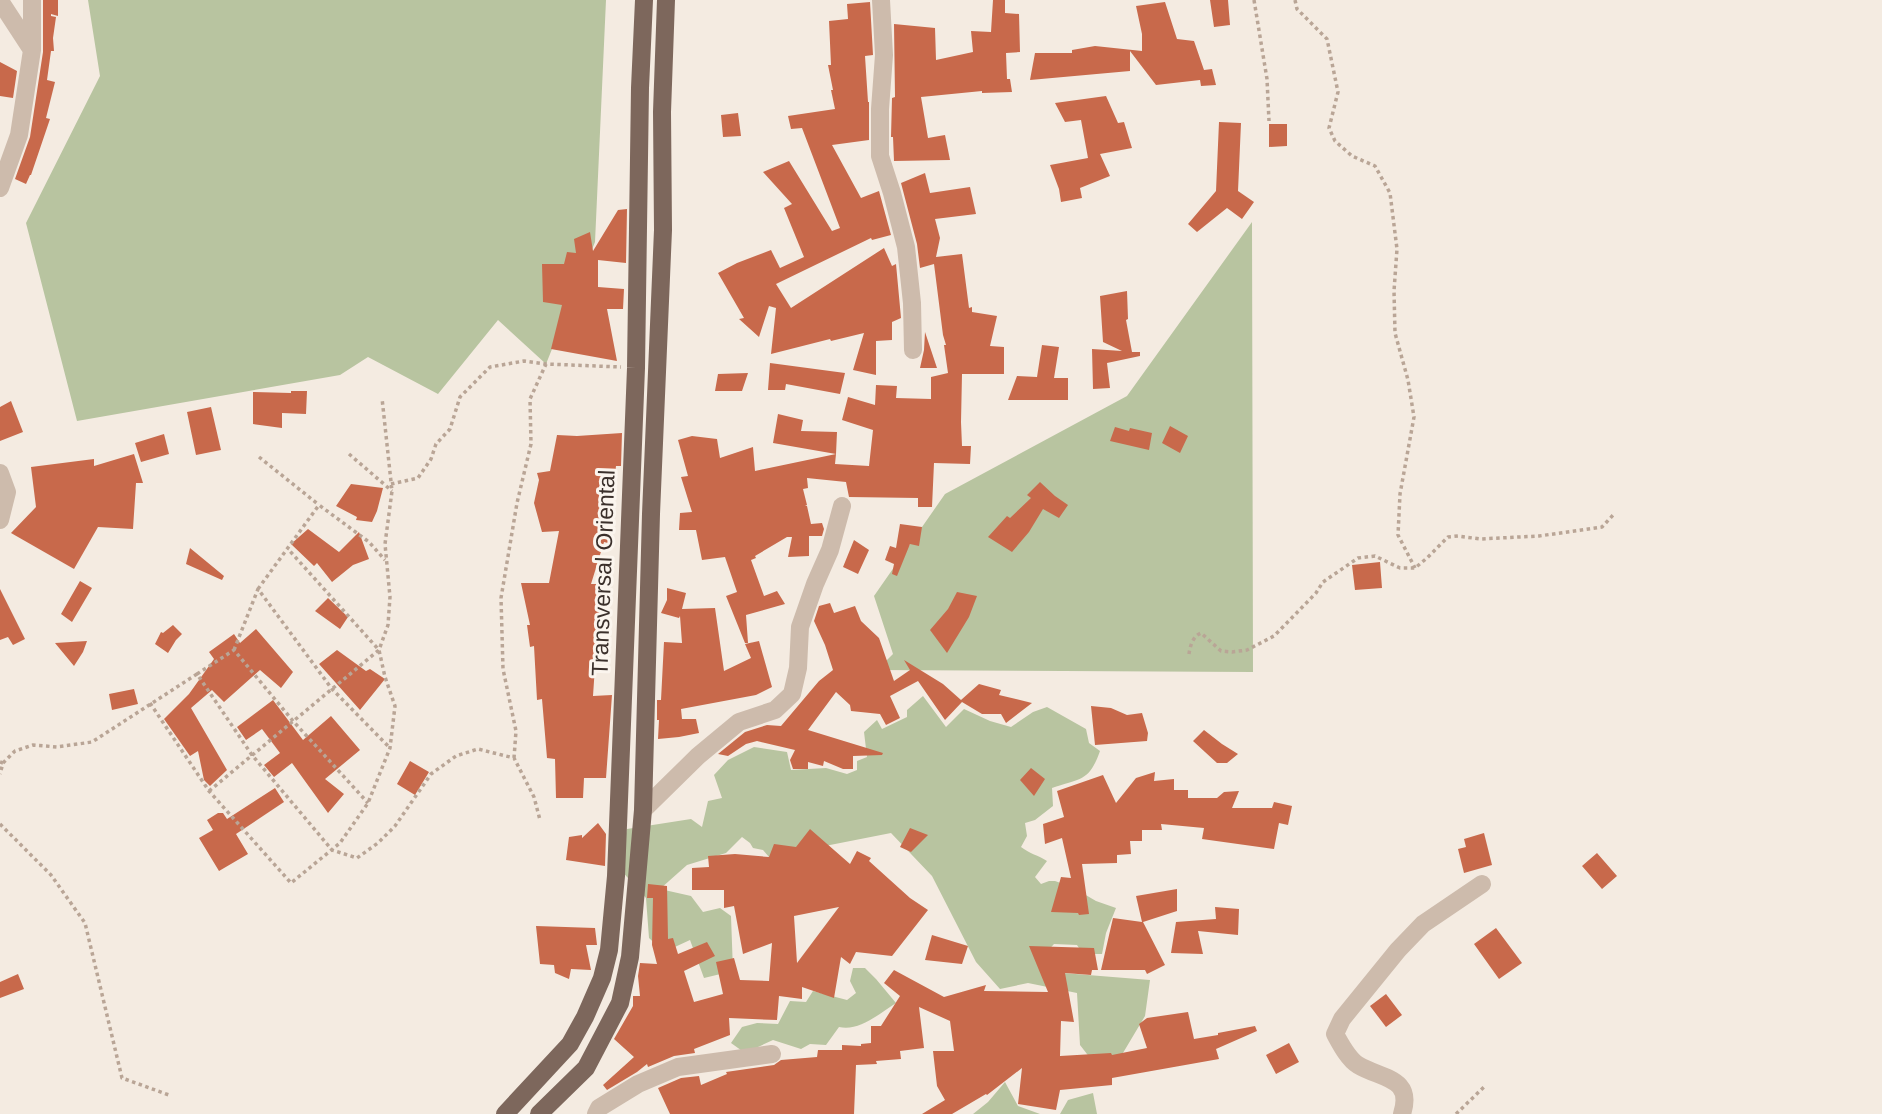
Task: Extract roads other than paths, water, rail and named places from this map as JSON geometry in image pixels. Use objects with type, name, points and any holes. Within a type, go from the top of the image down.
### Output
[{"type":"main road","name":"Transversal Oriental","points":[[505,1114],[570,1044],[602,978],[609,950],[616,876],[635,374],[644,0]]},
{"type":"main road","name":"Transversal Oriental","points":[[539,1114],[586,1068],[620,1003],[629,957],[643,810],[662,258],[662,113],[666,0]]},
{"type":"main road","points":[[635,374],[656,381]]},
{"type":"street","points":[[1,182],[19,135],[32,50],[32,0]]},
{"type":"street","points":[[881,0],[884,55],[880,156],[906,247],[912,303],[913,350]]},
{"type":"street","points":[[0,1],[32,50]]},
{"type":"street","points":[[0,472],[7,492],[0,520]]},
{"type":"street","points":[[643,810],[698,756],[740,722],[775,710],[792,694],[798,668],[800,627],[830,550],[842,506]]},
{"type":"street","points":[[1402,1114],[1406,1101],[1403,1089],[1389,1079],[1355,1064],[1335,1034],[1342,1019],[1398,950],[1423,924],[1482,884]]},
{"type":"street","points":[[596,1114],[599,1108],[638,1084],[678,1067],[772,1054]]}]
